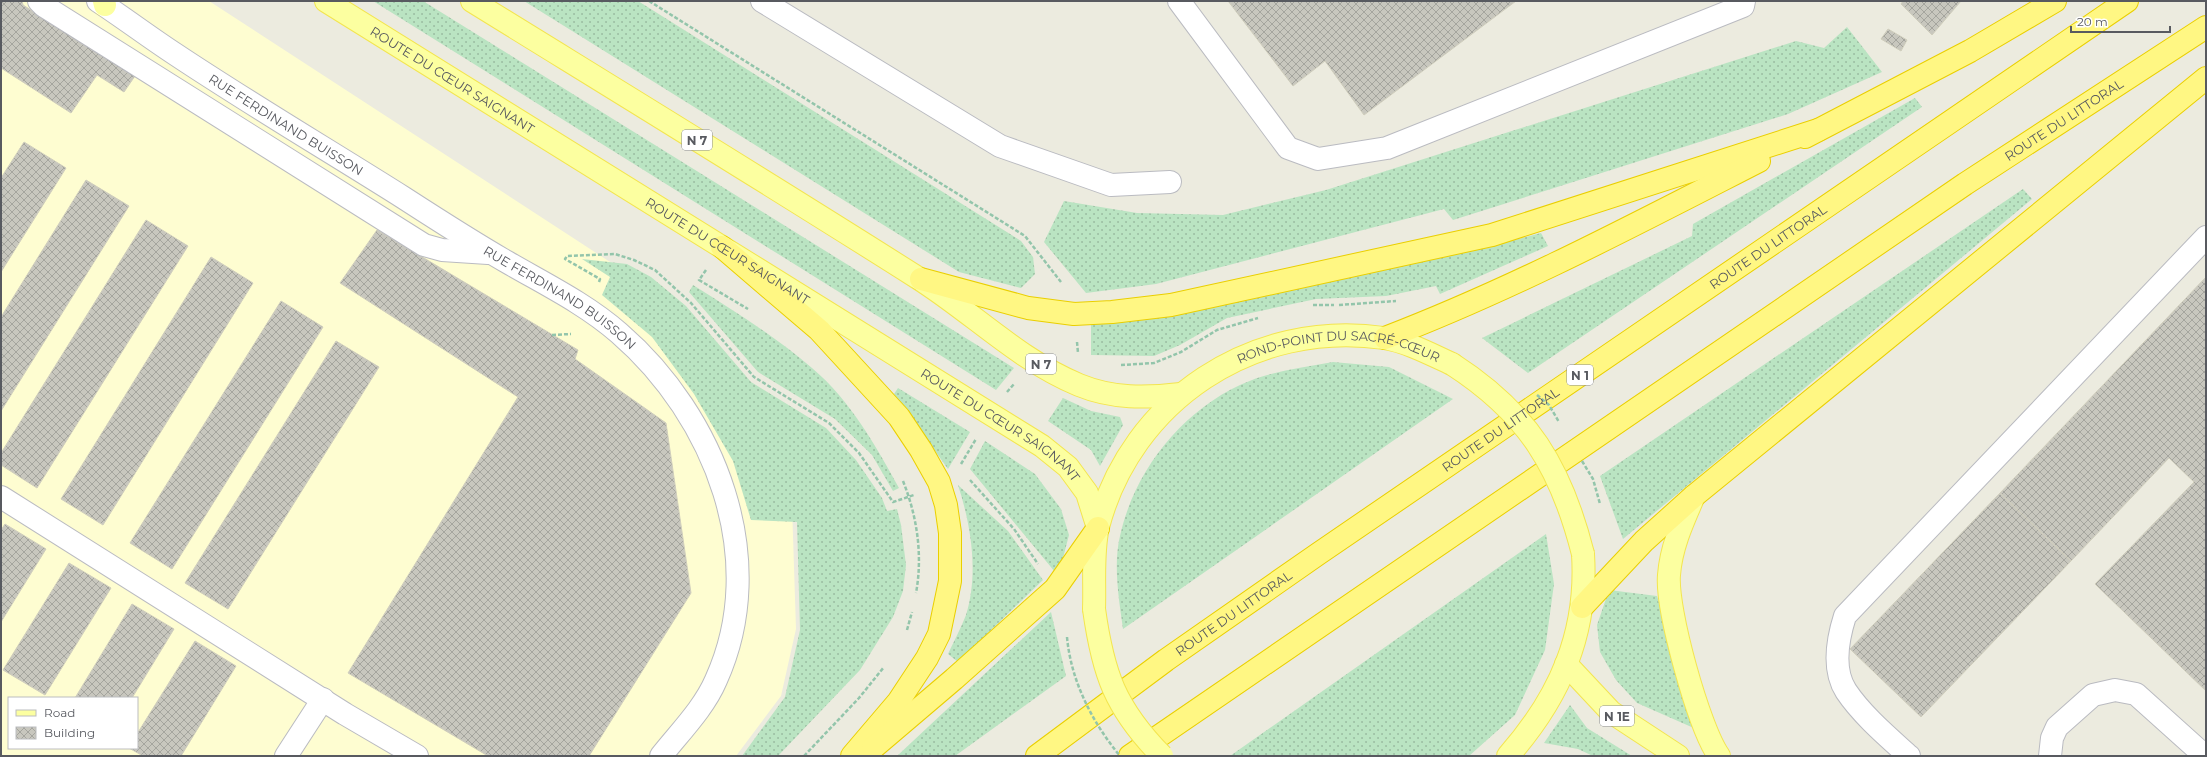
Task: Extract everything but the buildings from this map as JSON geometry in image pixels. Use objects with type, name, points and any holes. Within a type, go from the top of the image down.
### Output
[{"type":"highway","points":[[1385,338],[1442,316],[1612,237],[1970,51],[2055,1]]},
{"type":"highway","name":"ROUTE DU LITTORAL","points":[[1037,756],[1166,660],[1324,550],[2127,1]]},
{"type":"highway","name":"ROUTE DU LITTORAL","points":[[1130,756],[1939,202],[2206,27]]},
{"type":"highway","points":[[1582,607],[1644,541],[1694,496],[2206,78]]},
{"type":"highway","points":[[921,279],[1028,308],[1074,314],[1112,312],[1171,305],[1492,235],[1818,130]]},
{"type":"highway","points":[[722,247],[818,330],[841,352],[899,417],[921,450],[939,482],[950,533],[951,560],[950,581],[939,634],[927,658],[902,696],[852,756]]},
{"type":"highway","points":[[863,756],[954,679],[1055,589],[1098,528]]},
{"type":"main road","name":"ROUTE DU CŒUR SAIGNANT","points":[[326,1],[1057,456],[1087,493],[1098,528]]},
{"type":"main road","name":"N 7","points":[[472,1],[921,279],[1021,352],[1061,377],[1081,386],[1122,396],[1149,398],[1181,394]]},
{"type":"main road","name":"ROND-POINT DU SACRÉ-CŒUR","points":[[1162,756],[1140,733],[1120,704],[1103,664],[1094,609],[1095,556],[1098,528],[1119,472],[1160,414],[1181,394],[1227,364],[1252,352],[1284,343],[1346,336],[1385,338],[1417,348],[1452,364],[1470,376],[1510,410],[1543,450],[1567,499],[1583,554],[1584,578],[1582,607],[1576,636],[1558,684],[1539,718],[1508,756]]},
{"type":"main road","points":[[1694,496],[1680,528],[1673,553],[1669,574],[1670,604],[1698,706],[1719,756]]},
{"type":"main road","name":"N 1E","points":[[1566,664],[1610,712],[1678,756]]},
{"type":"lane","points":[[39,1],[44,6],[424,245],[442,250],[491,253]]},
{"type":"lane","points":[[762,1],[1000,146],[1111,185],[1170,182]]},
{"type":"lane","points":[[1179,1],[1288,148],[1318,159],[1387,148],[1743,6],[1744,1]]},
{"type":"lane","name":"RUE FERDINAND BUISSON","points":[[102,2],[176,55],[491,253],[587,308],[618,332],[640,353],[682,403],[717,468],[726,494],[733,524],[736,556],[736,613],[730,642],[715,683],[698,710],[661,756]]},
{"type":"lane","points":[[1909,756],[1882,733],[1846,690],[1840,672],[1838,652],[1839,634],[1845,616],[2206,237]]},
{"type":"lane","points":[[1,497],[323,699],[417,756]]},
{"type":"lane","points":[[2050,756],[2052,738],[2057,727],[2093,695],[2115,690],[2136,694],[2205,756]]},
{"type":"lane","points":[[286,756],[323,699]]},
{"type":"path","points":[[650,1],[1025,236],[1069,294],[1074,314],[1079,358]]},
{"type":"path","points":[[722,247],[699,280],[749,310]]},
{"type":"path","points":[[552,335],[572,334],[587,308],[600,279],[565,259],[567,256],[615,254],[634,260],[655,270],[691,304],[754,377],[829,423],[859,453],[894,502],[910,497],[947,479],[959,468],[1014,529],[1055,589]]},
{"type":"path","points":[[902,478],[910,497],[916,521],[918,544],[916,596]]},
{"type":"path","points":[[904,635],[913,608]]},
{"type":"path","points":[[804,756],[859,698],[888,662]]},
{"type":"shaded area","points":[[1,1],[209,1],[627,273],[792,505],[796,629],[781,696],[736,756],[1,756]]},
{"type":"shaded area","points":[[373,1],[423,1],[1014,368],[996,390]]},
{"type":"shaded area","points":[[524,1],[638,1],[1021,241],[1033,257],[1035,274],[1021,288],[959,272]]},
{"type":"shaded area","points":[[1847,27],[1882,72],[1788,114],[1453,220],[1444,209],[1156,284],[1086,293],[1044,242],[1064,201],[1137,213],[1223,215],[1326,190],[1796,41],[1824,48]]},
{"type":"shaded area","points":[[1915,98],[1922,107],[1528,373],[1482,338],[1692,236],[1693,224]]},
{"type":"shaded area","points":[[2023,189],[2032,199],[1623,539],[1600,476]]},
{"type":"shaded area","points":[[1541,233],[1548,246],[1440,294],[1436,286],[1386,296],[1316,299],[1227,318],[1180,345],[1154,356],[1091,355],[1091,322],[1143,320],[1484,248]]},
{"type":"shaded area","points":[[582,259],[627,264],[651,277],[686,306],[751,382],[826,428],[856,460],[882,498],[887,511],[897,509],[901,525],[906,565],[903,591],[893,617],[860,670],[778,756],[742,756],[785,697],[800,630],[797,522],[751,520],[733,461],[694,394],[652,337],[602,295],[610,277]]},
{"type":"shaded area","points":[[693,285],[769,335],[812,368],[826,381],[861,424],[899,488],[893,491],[872,455],[835,419],[758,372],[689,292]]},
{"type":"shaded area","points":[[1333,362],[1389,367],[1453,399],[1123,629],[1118,594],[1117,571],[1120,536],[1136,489],[1148,467],[1163,447],[1179,428],[1198,411],[1218,397],[1240,385],[1274,373]]},
{"type":"shaded area","points":[[898,388],[970,432],[948,469],[894,394]]},
{"type":"shaded area","points":[[1063,398],[1091,411],[1120,417],[1123,425],[1100,466],[1091,450],[1048,421]]},
{"type":"shaded area","points":[[985,441],[1035,474],[1061,509],[1069,535],[1063,558],[1055,572],[970,469]]},
{"type":"shaded area","points":[[958,485],[1008,531],[1043,580],[958,662],[948,654],[966,615],[970,599],[973,566],[967,516]]},
{"type":"shaded area","points":[[1546,534],[1554,584],[1545,650],[1515,715],[1469,756],[1230,756]]},
{"type":"shaded area","points":[[1609,590],[1657,596],[1696,729],[1637,703],[1616,680],[1600,652],[1597,625]]},
{"type":"shaded area","points":[[1051,612],[1066,676],[955,756],[897,756]]},
{"type":"shaded area","points":[[1570,705],[1587,728],[1632,756],[1593,756],[1578,749],[1544,743]]}]
